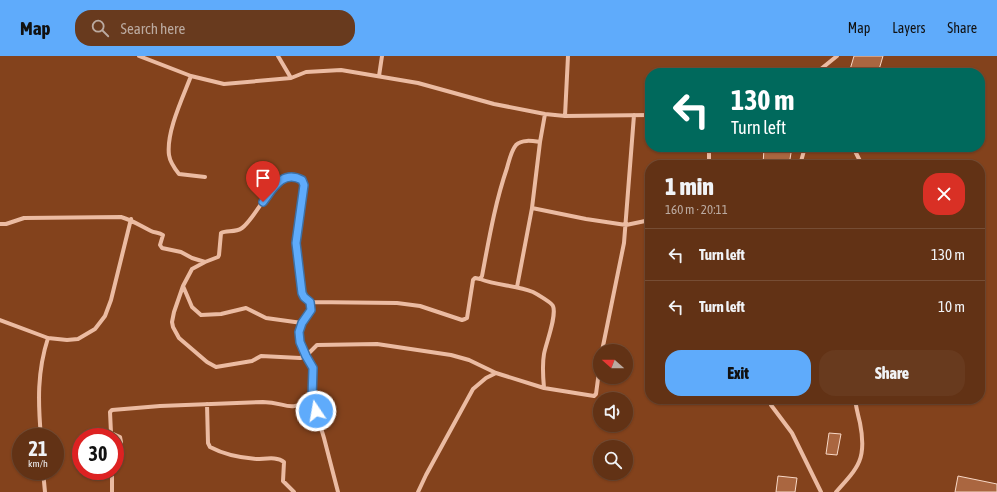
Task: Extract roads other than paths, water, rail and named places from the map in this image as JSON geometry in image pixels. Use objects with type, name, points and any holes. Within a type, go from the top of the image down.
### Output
[{"type":"street","points":[[140,56],[191,76],[224,84],[291,78],[306,72],[341,70],[436,87],[494,104],[545,114],[564,116],[645,115]]},
{"type":"street","points":[[278,56],[291,78]]},
{"type":"street","points":[[380,76],[382,56]]},
{"type":"street","points":[[564,116],[568,56]]},
{"type":"street","points":[[822,68],[837,56]]},
{"type":"street","points":[[191,76],[172,129],[170,155],[174,168],[179,174],[205,177]]},
{"type":"street","points":[[517,287],[532,208],[545,114]]},
{"type":"street","points":[[603,344],[624,243],[634,115]]},
{"type":"street","points":[[480,279],[482,276],[494,212],[516,145],[526,141],[540,142]]},
{"type":"street","points":[[544,388],[544,354],[550,335],[554,308],[552,304],[534,292],[517,287],[493,284],[475,278],[473,280],[467,318],[462,320],[420,306],[397,303],[310,302],[304,297],[302,293],[296,237],[304,185],[302,180],[291,176],[283,178],[271,190],[247,224],[241,229],[220,233],[220,255],[192,269],[183,286],[172,317],[173,327],[179,338],[212,366],[216,367],[252,361],[261,356],[300,358],[306,356],[317,344],[377,344],[469,360],[496,373],[544,388],[594,396],[596,394],[597,384]]},
{"type":"street","points":[[532,208],[586,219],[626,225],[645,221]]},
{"type":"street","points":[[0,224],[6,224],[24,218],[121,216],[162,235],[160,245],[162,248],[181,252],[192,258],[205,262]]},
{"type":"street","points":[[0,320],[48,338],[67,340],[78,339],[95,329],[105,316],[111,300],[130,219]]},
{"type":"street","points":[[183,286],[192,307],[201,315],[221,314],[246,308],[266,318],[302,323]]},
{"type":"street","points":[[310,302],[311,310],[302,323],[299,332],[300,342],[313,368],[312,398],[338,492]]},
{"type":"street","points":[[40,428],[38,403],[40,370],[42,356],[48,338]]},
{"type":"street","points":[[418,492],[433,461],[473,390],[486,378],[496,373]]},
{"type":"street","points":[[111,428],[110,412],[112,410],[160,406],[270,402],[290,407],[297,406],[312,398]]},
{"type":"street","points":[[207,404],[208,443],[210,447],[231,454],[256,459],[270,458],[282,460],[285,466],[283,481],[294,492]]},
{"type":"street","points":[[771,404],[792,433],[821,492]]},
{"type":"street","points":[[836,492],[851,476],[862,456],[863,440],[856,404]]},
{"type":"street","points":[[44,480],[45,492]]},
{"type":"street","points":[[112,480],[112,492]]}]
